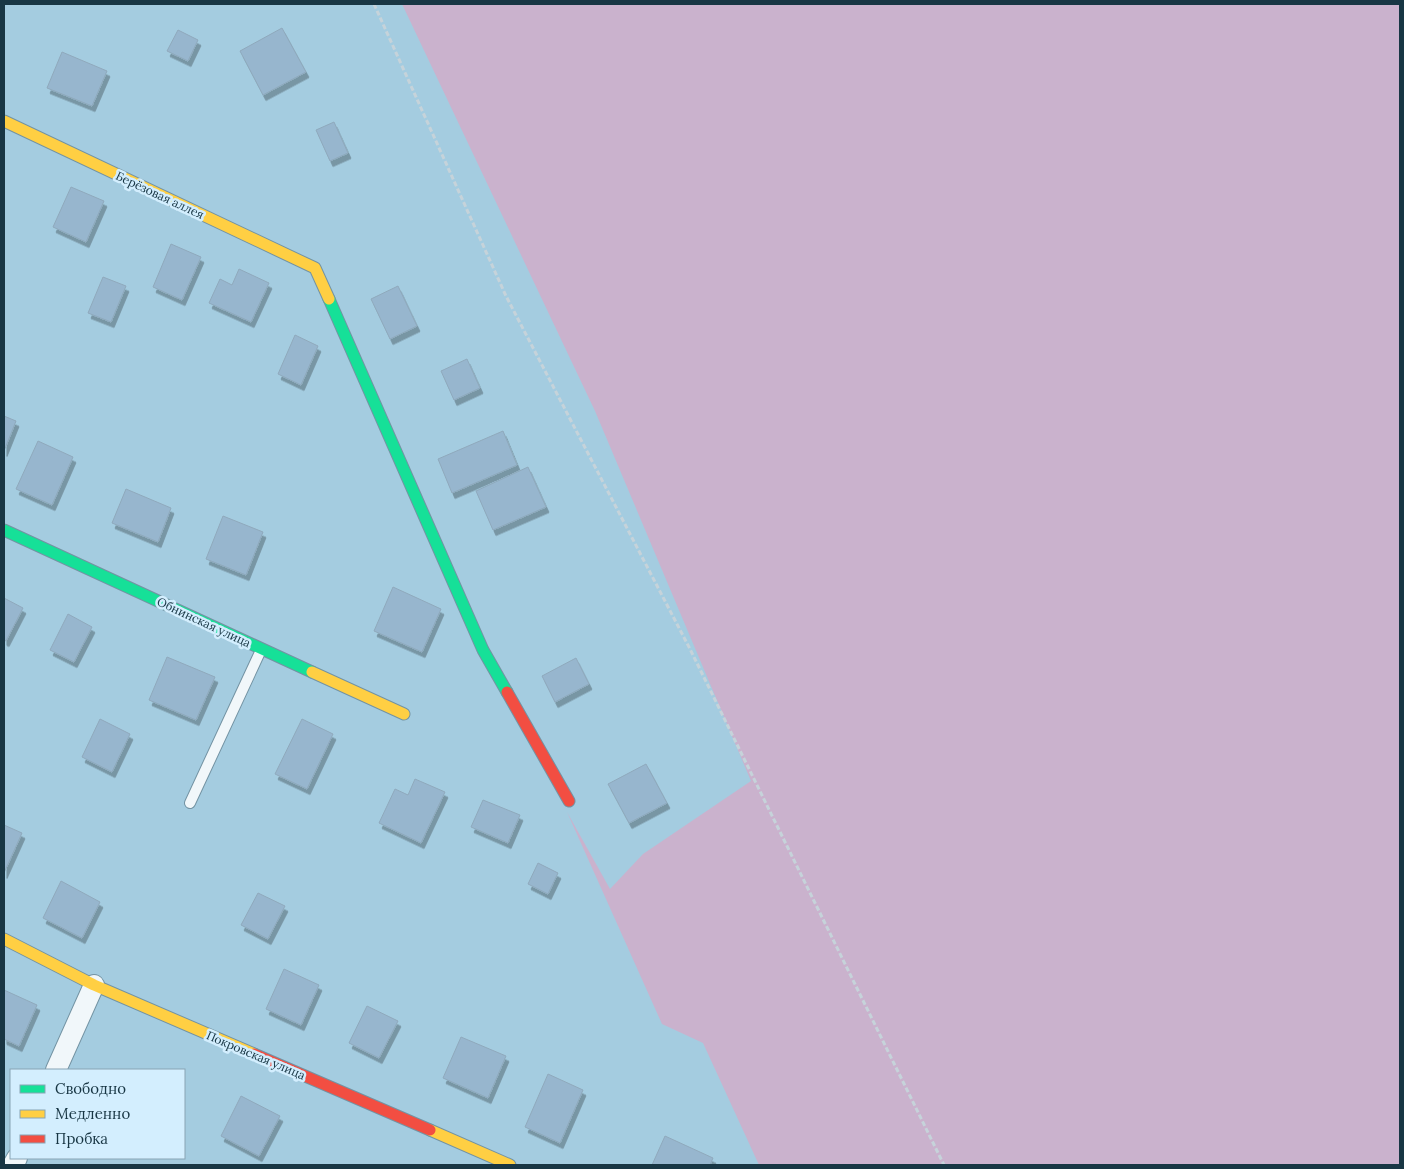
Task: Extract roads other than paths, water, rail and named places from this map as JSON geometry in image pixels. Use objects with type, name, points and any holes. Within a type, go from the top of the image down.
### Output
[{"type":"street","name":"Берёзовая аллея","points":[[4,121],[315,268],[482,650],[569,801]]},
{"type":"street","name":"Обнинская улица","points":[[4,530],[404,714]]},
{"type":"street","name":"Покровская улица","points":[[4,939],[94,985],[510,1165]]},
{"type":"street","points":[[56,1069],[94,985]]},
{"type":"lane","points":[[190,804],[261,649]]}]
